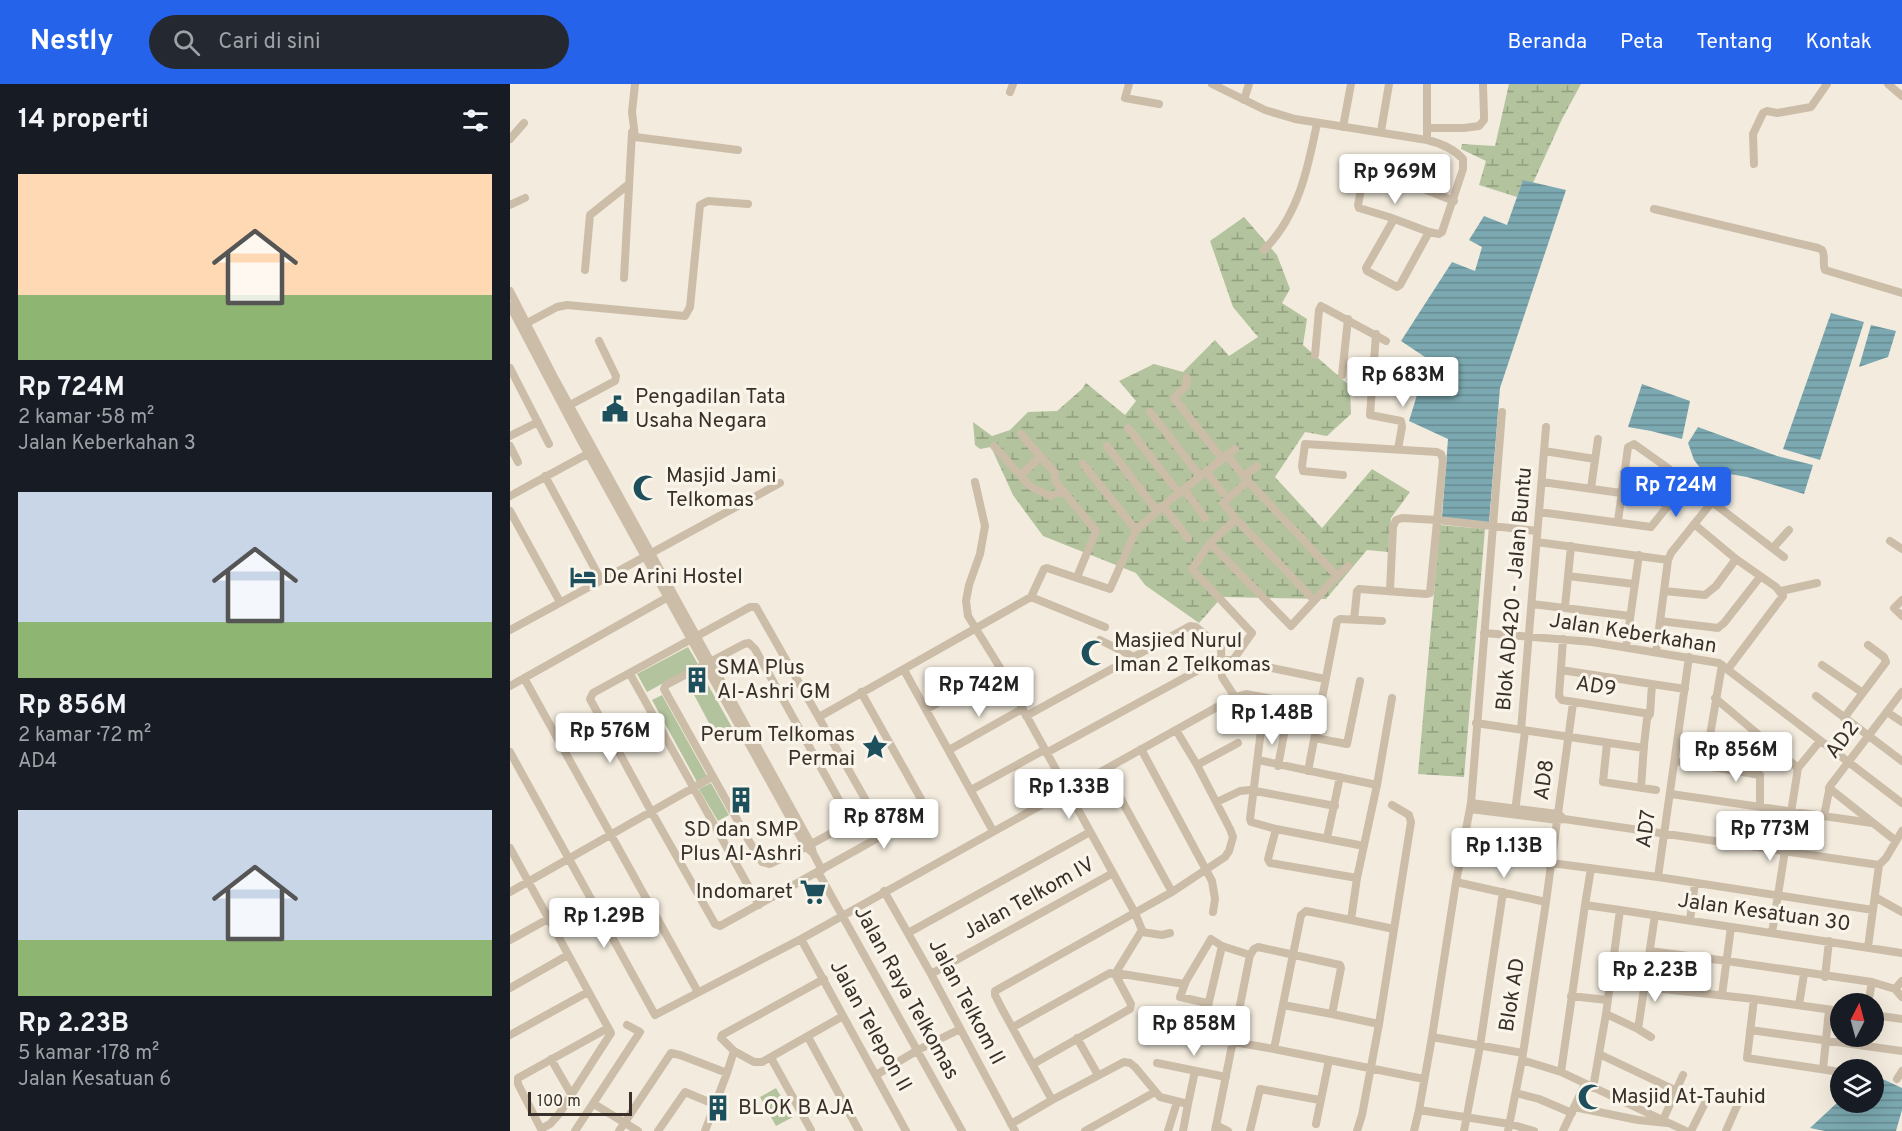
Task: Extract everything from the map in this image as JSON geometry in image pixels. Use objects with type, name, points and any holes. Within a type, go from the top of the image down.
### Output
[{"type":"street","points":[[624,278],[635,84]]},
{"type":"street","points":[[1129,84],[1125,98],[1159,104]]},
{"type":"street","points":[[1212,84],[1284,116],[1427,140],[1446,146],[1463,159],[1463,169],[1454,201],[1441,234],[1429,232],[1358,207],[1363,179]]},
{"type":"street","points":[[1244,100],[1249,84]]},
{"type":"street","points":[[1343,127],[1351,84]]},
{"type":"street","points":[[1381,131],[1389,84]]},
{"type":"street","points":[[1427,84],[1427,140]]},
{"type":"street","points":[[1428,128],[1479,126],[1484,120],[1483,84]]},
{"type":"street","points":[[1754,164],[1753,134],[1763,113],[1767,111],[1777,114],[1808,109],[1827,84]]},
{"type":"street","points":[[1891,85],[1902,96]]},
{"type":"street","points":[[510,139],[524,123]]},
{"type":"street","points":[[1264,250],[1276,237],[1294,206],[1308,166],[1317,123]]},
{"type":"street","points":[[632,131],[634,137],[642,140],[738,150]]},
{"type":"street","points":[[1396,178],[1454,201]]},
{"type":"street","points":[[585,270],[590,215],[629,183]]},
{"type":"street","points":[[510,205],[525,198]]},
{"type":"street","points":[[527,323],[557,307],[567,305],[685,316],[690,307],[700,205],[708,201],[748,204]]},
{"type":"street","points":[[1654,209],[1818,248],[1824,254],[1825,270],[1902,293]]},
{"type":"street","points":[[1394,219],[1367,266],[1367,271],[1398,287],[1429,232]]},
{"type":"street","name":"Jalan Raya Telkomas","points":[[510,291],[512,304],[552,380],[810,848],[843,915],[962,1131]]},
{"type":"street","name":"Jalan Raya Telkomas","points":[[512,304],[527,323],[552,380],[570,405],[591,452]]},
{"type":"street","points":[[1315,355],[1320,307],[1325,306],[1386,341]]},
{"type":"street","points":[[1342,375],[1348,319]]},
{"type":"street","points":[[1376,334],[1370,415],[1401,421],[1398,449]]},
{"type":"street","points":[[570,405],[615,381],[616,376],[599,341]]},
{"type":"street","points":[[510,368],[549,444]]},
{"type":"street","points":[[1187,378],[1186,386],[1174,398],[1225,457],[1337,576]]},
{"type":"street","points":[[1150,412],[1203,474],[1223,493]]},
{"type":"street","points":[[1414,1131],[1470,806],[1502,412]]},
{"type":"street","points":[[510,436],[537,422]]},
{"type":"street","name":"Blok AD420 - Jalan Buntu","points":[[1546,427],[1529,637],[1526,731],[1644,748]]},
{"type":"street","points":[[1128,428],[1206,518]]},
{"type":"street","points":[[1021,434],[1055,473],[1055,480],[1096,531],[1077,577]]},
{"type":"street","points":[[1591,488],[1598,439]]},
{"type":"street","points":[[1343,475],[1303,471],[1305,444],[1437,452],[1443,456],[1430,593],[1358,590],[1354,620]]},
{"type":"street","points":[[1618,521],[1628,447],[1634,444],[1784,557]]},
{"type":"street","points":[[510,446],[518,462]]},
{"type":"street","points":[[994,446],[1034,490],[1055,496],[1064,491]]},
{"type":"street","points":[[1107,446],[1188,538]]},
{"type":"street","points":[[819,717],[1031,597],[1044,569],[1077,577],[1110,589],[1136,530],[1160,508],[1235,449]]},
{"type":"street","points":[[1544,451],[1595,459]]},
{"type":"street","points":[[510,496],[591,452]]},
{"type":"street","points":[[1021,475],[1040,457]]},
{"type":"street","points":[[1083,464],[1136,530]]},
{"type":"street","points":[[1257,466],[1248,473],[1247,480],[1223,503],[1314,600]]},
{"type":"street","points":[[1624,472],[1668,507]]},
{"type":"street","points":[[545,476],[602,580]]},
{"type":"street","points":[[975,482],[985,526],[980,554],[969,585],[966,605],[968,616],[1000,668],[1113,873],[1135,913],[1142,932]]},
{"type":"street","points":[[1542,482],[1621,493]]},
{"type":"street","points":[[1539,512],[1651,527],[1687,482]]},
{"type":"street","points":[[510,630],[780,483]]},
{"type":"street","points":[[1656,652],[1668,560],[1712,502]]},
{"type":"street","points":[[510,511],[560,602]]},
{"type":"street","points":[[1390,590],[1394,522],[1402,518],[1537,531]]},
{"type":"street","points":[[1233,660],[1252,633],[1192,569],[1210,543],[1236,519]]},
{"type":"street","points":[[1694,524],[1736,559],[1781,591],[1783,597],[1725,667],[1715,698],[1705,765]]},
{"type":"street","points":[[1773,549],[1789,530]]},
{"type":"street","points":[[1890,541],[1902,549]]},
{"type":"street","points":[[1537,542],[1668,560]]},
{"type":"street","points":[[1210,543],[1291,626],[1348,567]]},
{"type":"street","points":[[1564,607],[1571,546]]},
{"type":"street","points":[[1626,647],[1639,555]]},
{"type":"street","points":[[1664,591],[1701,596],[1709,593],[1736,559]]},
{"type":"street","points":[[1568,576],[1634,584]]},
{"type":"street","points":[[1660,621],[1718,628],[1724,624],[1760,577]]},
{"type":"street","points":[[1781,591],[1817,583]]},
{"type":"street","points":[[510,686],[670,596]]},
{"type":"street","points":[[1031,597],[1106,627]]},
{"type":"street","points":[[1902,600],[1894,608],[1902,616]]},
{"type":"street","points":[[1532,604],[1630,616]]},
{"type":"street","points":[[861,693],[927,812],[720,926],[715,924],[590,699],[593,693],[750,608],[758,608],[885,834]]},
{"type":"street","points":[[1308,771],[1337,621],[1340,619],[1382,621]]},
{"type":"street","points":[[949,750],[1190,626],[1196,627],[1216,642],[1222,651],[1222,677],[1235,697]]},
{"type":"street","name":"Jalan Keberkahan","points":[[1484,633],[1563,639],[1715,661],[1902,802]]},
{"type":"street","name":"AD9","points":[[1563,639],[1559,696],[1562,700],[1650,714]]},
{"type":"street","points":[[1100,640],[1132,657]]},
{"type":"street","points":[[749,643],[753,646],[850,818],[848,824],[810,848],[772,863],[762,862],[712,777],[664,688],[707,662],[744,644],[749,643]]},
{"type":"street","points":[[1844,718],[1886,662],[1884,657],[1868,645]]},
{"type":"street","name":"AD7","points":[[1658,877],[1689,657]]},
{"type":"street","points":[[971,790],[1221,659],[1325,679]]},
{"type":"street","points":[[1822,665],[1863,693]]},
{"type":"street","points":[[927,709],[1000,668]]},
{"type":"street","points":[[904,670],[993,831]]},
{"type":"street","points":[[1560,670],[1685,689]]},
{"type":"street","points":[[630,674],[759,905]]},
{"type":"street","points":[[524,678],[698,992]]},
{"type":"street","points":[[1315,738],[1347,744],[1360,681]]},
{"type":"street","points":[[1641,788],[1652,684]]},
{"type":"street","name":"AD2","points":[[1824,816],[1829,788],[1902,693]]},
{"type":"street","points":[[510,752],[655,1015],[801,939],[1235,697],[1246,694],[1320,708]]},
{"type":"street","points":[[1816,696],[1902,761]]},
{"type":"street","points":[[1265,698],[1250,820],[1255,824],[1276,829],[1364,846]]},
{"type":"street","points":[[1351,920],[1392,698]]},
{"type":"street","points":[[1715,698],[1798,768]]},
{"type":"street","points":[[1278,766],[1290,703]]},
{"type":"street","name":"AD8","points":[[1551,863],[1560,818],[1573,703]]},
{"type":"street","points":[[1887,712],[1902,722]]},
{"type":"street","points":[[1476,723],[1526,731],[1515,812]]},
{"type":"street","points":[[1052,1100],[995,995],[996,989],[1172,892],[1225,857],[1232,845],[1230,829],[1217,802],[1176,730]]},
{"type":"street","points":[[1709,737],[1760,775]]},
{"type":"street","points":[[1772,933],[1798,768],[1820,741]]},
{"type":"street","points":[[1197,765],[1238,743]]},
{"type":"street","points":[[1607,743],[1603,782],[1656,790]]},
{"type":"street","points":[[1141,750],[1207,869],[1215,889],[1213,912]]},
{"type":"street","points":[[1258,760],[1377,785]]},
{"type":"street","points":[[1676,761],[1760,775]]},
{"type":"street","points":[[1105,770],[1172,892]]},
{"type":"street","points":[[1760,775],[1760,807]]},
{"type":"street","points":[[510,892],[712,777]]},
{"type":"street","points":[[1327,838],[1340,777]]},
{"type":"street","points":[[1829,788],[1896,841]]},
{"type":"street","points":[[1217,802],[1240,791],[1254,790],[1335,806]]},
{"type":"street","points":[[1671,794],[1872,823]]},
{"type":"street","points":[[1357,1131],[1379,1024],[1411,818],[1392,805]]},
{"type":"street","points":[[1470,806],[1880,865]]},
{"type":"street","points":[[1276,829],[1268,858],[1270,863],[1357,878]]},
{"type":"street","points":[[1868,947],[1880,865],[1902,831]]},
{"type":"street","points":[[908,933],[1090,832]]},
{"type":"street","points":[[510,848],[608,1028],[610,1033],[559,1114],[542,1129],[517,1081],[520,1076],[608,1028]]},
{"type":"street","points":[[1551,863],[1873,910]]},
{"type":"street","name":"Blok AD","points":[[1509,1127],[1522,1057],[1551,863]]},
{"type":"street","points":[[1561,1071],[1591,868]]},
{"type":"street","name":"Jalan Telkom IV","points":[[931,974],[1113,873]]},
{"type":"street","points":[[1456,882],[1546,902]]},
{"type":"street","points":[[1690,920],[1695,883]]},
{"type":"street","name":"Jalan Telkom II","points":[[884,891],[1013,1128]]},
{"type":"street","points":[[1464,1131],[1480,1046],[1503,892]]},
{"type":"street","points":[[1875,897],[1902,912]]},
{"type":"street","name":"Jalan Kesatuan 30","points":[[1585,906],[1902,953]]},
{"type":"street","points":[[1563,1131],[1573,1110],[1589,1086],[1599,1054],[1620,910]]},
{"type":"street","points":[[1274,1049],[1303,912],[1394,929]]},
{"type":"street","points":[[1638,1029],[1654,915]]},
{"type":"street","points":[[510,940],[548,919]]},
{"type":"street","points":[[1722,995],[1731,927]]},
{"type":"street","points":[[1142,932],[1170,933]]},
{"type":"street","points":[[1115,974],[1142,932]]},
{"type":"street","name":"Jalan Telepon II","points":[[801,939],[906,1131]]},
{"type":"street","points":[[1208,1003],[1180,996],[1184,984],[1209,940],[1213,939],[1222,946],[1250,955]]},
{"type":"street","points":[[1825,976],[1829,941]]},
{"type":"street","points":[[1201,1036],[1222,946]]},
{"type":"street","points":[[1228,1131],[1216,1128],[1250,955],[1254,949],[1258,947],[1340,965],[1332,1014]]},
{"type":"street","points":[[1650,951],[1872,982],[1895,989],[1902,997]]},
{"type":"street","points":[[510,988],[568,955]]},
{"type":"street","points":[[1013,1027],[1110,973],[1184,984]]},
{"type":"street","points":[[1033,1064],[1130,1010],[1131,1004],[1115,974]]},
{"type":"street","points":[[1799,1005],[1804,974]]},
{"type":"street","points":[[824,979],[721,1038],[723,1042],[754,1062],[762,1062],[843,1016]]},
{"type":"street","points":[[1895,989],[1902,981]]},
{"type":"street","points":[[1870,993],[1872,982]]},
{"type":"street","points":[[1645,987],[1829,1010],[1823,1069]]},
{"type":"street","points":[[510,1035],[588,992]]},
{"type":"street","points":[[1571,996],[1607,1000]]},
{"type":"street","points":[[1754,999],[1748,1058],[1830,1070]]},
{"type":"street","points":[[1283,1005],[1379,1024]]},
{"type":"street","points":[[1606,1014],[1651,1037]]},
{"type":"street","points":[[1884,1016],[1902,1019]]},
{"type":"street","points":[[575,1131],[640,1032],[627,1025]]},
{"type":"street","points":[[876,1075],[960,1029]]},
{"type":"street","points":[[1171,1030],[1424,1079]]},
{"type":"street","points":[[1750,1030],[1902,1051]]},
{"type":"street","points":[[808,1037],[859,1131]]},
{"type":"street","points":[[1432,1037],[1522,1057],[1561,1071],[1686,1131]]},
{"type":"street","points":[[1077,1038],[1098,1075]]},
{"type":"street","points":[[705,1131],[734,1051]]},
{"type":"street","points":[[619,1131],[671,1053],[727,1073]]},
{"type":"street","points":[[1599,1054],[1677,1091]]},
{"type":"street","points":[[771,1058],[811,1130]]},
{"type":"street","points":[[551,1059],[571,1094]]},
{"type":"street","points":[[1316,1124],[1329,1060]]},
{"type":"street","points":[[1013,1128],[1052,1100],[1124,1062],[1130,1063],[1160,1097],[1188,1104]]},
{"type":"street","points":[[1157,1063],[1226,1077]]},
{"type":"street","points":[[1183,1131],[1195,1071]]},
{"type":"street","points":[[1666,1122],[1683,1075]]},
{"type":"street","points":[[1250,1131],[1260,1089],[1320,1100]]},
{"type":"street","points":[[1691,1131],[1712,1089]]},
{"type":"street","points":[[658,1131],[685,1092],[716,1105]]},
{"type":"street","points":[[1085,1131],[1155,1092]]},
{"type":"street","points":[[1516,1093],[1573,1110],[1651,1122],[1666,1122]]},
{"type":"street","points":[[1726,1131],[1740,1099]]},
{"type":"street","points":[[1168,1131],[1177,1102]]},
{"type":"street","points":[[594,1104],[638,1131]]},
{"type":"street","points":[[1419,1110],[1534,1131]]},
{"type":"street","points":[[1647,1131],[1651,1122]]},
{"type":"green space","points":[[1509,84],[1581,84],[1562,119],[1533,183],[1523,180],[1517,197],[1479,185],[1486,161],[1461,149],[1462,144],[1495,146]]},
{"type":"green space","points":[[1244,217],[1277,255],[1290,289],[1282,303],[1307,319],[1303,345],[1350,386],[1351,414],[1327,436],[1305,432],[1275,477],[1322,528],[1372,469],[1410,492],[1391,518],[1388,552],[1367,550],[1326,599],[1222,597],[1199,623],[1145,585],[1136,573],[1043,536],[1013,495],[991,447],[980,449],[975,445],[973,422],[992,436],[1010,430],[1028,412],[1057,411],[1086,383],[1125,415],[1136,401],[1119,381],[1154,364],[1183,372],[1215,340],[1229,356],[1258,337],[1233,307],[1210,241]]},
{"type":"green space","points":[[1440,525],[1485,529],[1464,777],[1418,774]]},
{"type":"green space","points":[[688,647],[698,664],[647,692],[637,674]]},
{"type":"green space","points":[[707,683],[733,729],[717,738],[692,691]]},
{"type":"green space","points":[[662,695],[707,776],[697,782],[652,700]]},
{"type":"green space","points":[[711,783],[729,815],[718,821],[699,789]]},
{"type":"green space","points":[[776,1088],[793,1117],[776,1126],[760,1097]]},
{"type":"water","points":[[1523,180],[1566,190],[1500,388],[1489,523],[1442,517],[1448,439],[1409,421],[1428,359],[1401,341],[1452,262],[1475,271],[1482,247],[1469,240],[1484,216],[1507,225]]},
{"type":"water","points":[[1831,313],[1864,322],[1820,460],[1783,449]]},
{"type":"water","points":[[1871,325],[1896,331],[1888,357],[1859,367]]},
{"type":"water","points":[[1642,384],[1690,401],[1682,439],[1628,427]]},
{"type":"water","points":[[1698,427],[1777,456],[1813,465],[1804,494],[1747,477],[1701,469],[1694,460],[1688,443]]},
{"type":"water","points":[[1884,1080],[1902,1088],[1902,1110],[1896,1131],[1825,1131],[1810,1128],[1830,1109],[1830,1113],[1884,1113]]},
{"type":"place","name":"Pengadilan Tata Usaha Negara","points":[[615,409]]},
{"type":"place","name":"Masjid Jami Telkomas","points":[[646,488]]},
{"type":"place","name":"De Arini Hostel","points":[[583,577]]},
{"type":"place","name":"Masjied Nurul Iman 2 Telkomas","points":[[1094,653]]},
{"type":"place","name":"SMA Plus Al-Ashri GM","points":[[697,680]]},
{"type":"place","name":"Perum Telkomas Permai","points":[[875,747]]},
{"type":"place","name":"SD dan SMP Plus Al-Ashri","points":[[741,800]]},
{"type":"place","name":"Indomaret","points":[[813,892]]},
{"type":"place","name":"Masjid At-Tauhid","points":[[1591,1097]]},
{"type":"place","name":"BLOK B AJA","points":[[718,1108]]}]
